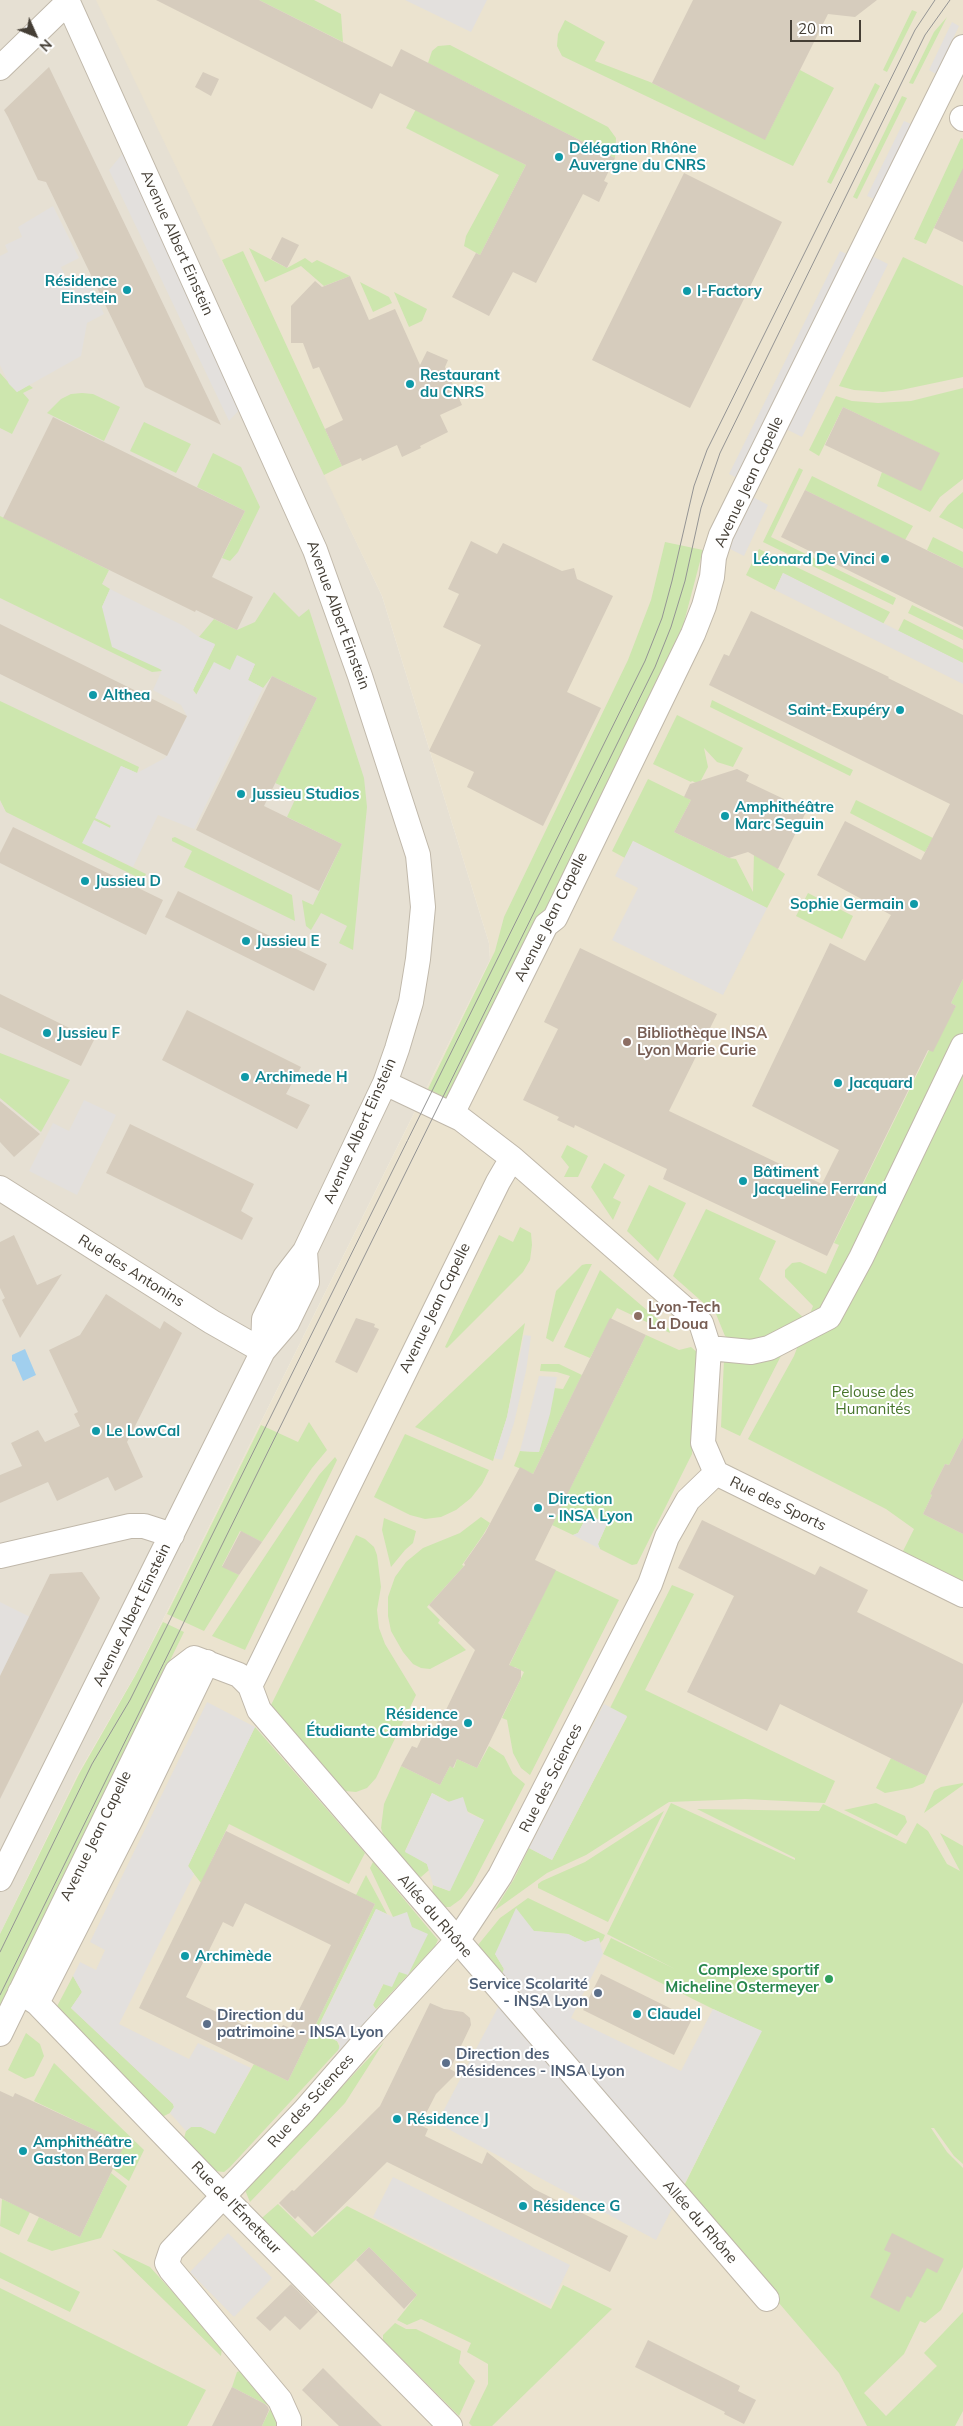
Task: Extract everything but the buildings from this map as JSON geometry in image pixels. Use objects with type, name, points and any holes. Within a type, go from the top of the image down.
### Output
[{"type":"street","points":[[0,68],[67,1]]},
{"type":"street","name":"Avenue Albert Einstein","points":[[0,1879],[263,1351],[264,1319],[285,1277],[305,1251],[385,1083],[409,1009],[418,959],[423,907],[418,855],[408,820],[316,550],[67,1]]},
{"type":"street","name":"Avenue Jean Capelle","points":[[452,1114],[546,925],[555,918],[693,634],[704,606],[712,577],[714,557],[721,535],[963,47]]},
{"type":"street","points":[[709,1348],[751,1352],[769,1348],[829,1317],[862,1258],[963,1046]]},
{"type":"street","points":[[385,1083],[452,1114],[485,1135],[512,1158]]},
{"type":"street","name":"Avenue Jean Capelle","points":[[0,2034],[28,1998],[177,1671],[194,1658],[239,1675],[250,1686],[498,1182],[512,1158]]},
{"type":"street","name":"Rue des Sports","points":[[512,1158],[693,1314],[706,1332],[709,1348],[703,1442],[716,1474],[963,1595]]},
{"type":"street","name":"Rue des Antonins","points":[[0,1188],[212,1322],[263,1351]]},
{"type":"street","name":"Rue des Sciences","points":[[289,2426],[289,2420],[280,2400],[171,2270],[167,2262],[170,2251],[304,2111],[370,2035],[457,1941],[500,1876],[650,1584],[667,1537],[679,1515],[688,1500],[716,1474]]},
{"type":"street","points":[[0,1556],[130,1526],[144,1526],[172,1535]]},
{"type":"street","name":"Allée du Rhône","points":[[250,1686],[259,1710],[767,2299]]},
{"type":"street","name":"Rue de l'Émetteur","points":[[28,1998],[450,2426]]},
{"type":"shaded area","points":[[0,0],[385,0],[344,516],[382,596],[489,943],[490,960],[137,1672],[78,1774],[0,1934]]},
{"type":"shaded area","name":"Lyon-Tech La Doua","points":[[96,0],[963,0],[963,2426],[0,2426],[0,1934],[78,1774],[137,1672],[490,960],[489,943],[382,596]]},
{"type":"shaded area","points":[[405,0],[487,0],[471,32]]},
{"type":"shaded area","points":[[952,22],[959,26],[936,74],[929,70]]},
{"type":"shaded area","points":[[904,121],[911,124],[874,199],[867,196]]},
{"type":"shaded area","points":[[123,153],[241,408],[229,421],[109,170]]},
{"type":"shaded area","points":[[53,206],[79,258],[61,267],[72,291],[90,283],[104,314],[87,323],[81,356],[17,392],[9,384],[0,365],[0,256],[8,252],[5,245],[22,237],[18,227]]},
{"type":"shaded area","points":[[840,251],[847,254],[737,478],[729,474]]},
{"type":"shaded area","points":[[872,256],[888,264],[802,437],[786,429]]},
{"type":"shaded area","points":[[753,497],[768,505],[744,556],[728,548]]},
{"type":"shaded area","points":[[783,573],[963,663],[963,684],[775,590]]},
{"type":"shaded area","points":[[110,589],[184,626],[199,637],[215,644],[193,690],[196,695],[214,662],[230,670],[237,655],[255,664],[248,680],[263,688],[194,829],[158,815],[133,867],[82,843],[94,820],[110,828],[111,825],[95,818],[121,766],[137,773],[165,758],[187,716],[181,705],[153,690],[162,670],[112,647],[102,607]]},
{"type":"shaded area","points":[[633,841],[767,908],[723,995],[612,940],[638,888],[615,876]]},
{"type":"shaded area","points":[[84,1100],[116,1115],[77,1195],[29,1171],[53,1123],[69,1131]]},
{"type":"shaded area","points":[[524,1335],[531,1336],[526,1371],[514,1423],[502,1460],[494,1458],[507,1417]]},
{"type":"shaded area","points":[[539,1376],[557,1377],[550,1414],[539,1452],[520,1451]]},
{"type":"shaded area","points":[[588,1514],[607,1524],[598,1544],[600,1549],[573,1535],[578,1533]]},
{"type":"shaded area","points":[[0,1602],[30,1617],[0,1676]]},
{"type":"shaded area","points":[[207,1702],[255,1727],[188,1866],[194,1874],[119,2024],[189,2059],[198,2043],[251,2068],[215,2134],[201,2127],[191,2127],[186,2131],[170,2113],[174,2107],[173,2104],[71,2008],[82,1992],[73,1976],[80,1962],[96,1970],[105,1950],[90,1942]]},
{"type":"shaded area","points":[[604,1704],[627,1716],[552,1860],[529,1848]]},
{"type":"shaded area","points":[[432,1793],[448,1802],[463,1797],[468,1813],[484,1820],[450,1891],[433,1885],[427,1864],[405,1852]]},
{"type":"shaded area","points":[[516,1908],[534,1931],[568,1934],[585,1942],[599,1938],[603,1954],[571,2018],[681,2071],[713,2009],[762,2031],[656,2240],[437,2123],[504,1996],[502,1974],[504,1969],[495,1954]]},
{"type":"shaded area","points":[[376,1909],[393,1917],[407,1912],[412,1927],[428,1934],[408,1975],[399,1972],[392,1987],[383,1984],[373,2005],[375,2009],[378,2009],[338,2052],[340,2044],[337,2041],[316,2032]]},
{"type":"shaded area","points":[[393,2177],[570,2265],[550,2306],[373,2217]]},
{"type":"shaded area","points":[[228,2233],[272,2278],[234,2317],[190,2272]]},
{"type":"green space","points":[[259,0],[314,0],[341,14],[343,42]]},
{"type":"green space","points":[[912,10],[917,12],[887,72],[883,70]]},
{"type":"green space","points":[[947,17],[913,84],[909,83],[934,32]]},
{"type":"green space","points":[[565,20],[605,42],[595,61],[650,82],[765,139],[800,70],[834,88],[793,166],[562,56],[557,46],[558,34]]},
{"type":"green space","points":[[450,45],[608,127],[616,138],[615,158],[428,63],[432,51],[438,46]]},
{"type":"green space","points":[[875,83],[880,86],[831,184],[827,182]]},
{"type":"green space","points":[[902,96],[907,98],[857,199],[853,197]]},
{"type":"green space","points":[[416,109],[526,165],[480,255],[464,246],[466,236],[499,175],[406,128]]},
{"type":"green space","points":[[961,138],[963,139],[963,184],[957,181],[926,244],[914,239]]},
{"type":"green space","points":[[249,248],[287,268],[305,258],[312,263],[317,260],[350,276],[324,286],[301,266],[265,282]]},
{"type":"green space","points":[[243,251],[342,466],[324,475],[222,260]]},
{"type":"green space","points":[[903,257],[963,286],[963,377],[883,392],[854,390],[839,386]]},
{"type":"green space","points":[[360,282],[389,297],[392,303],[373,312]]},
{"type":"green space","points":[[394,292],[427,309],[422,321],[409,327]]},
{"type":"green space","points":[[0,373],[17,392],[29,385],[33,388],[23,393],[29,400],[12,434],[0,428]]},
{"type":"green space","points":[[963,388],[963,479],[940,497],[930,512],[877,486],[882,472],[921,490],[939,453],[843,407],[819,456],[809,450],[836,396],[852,401],[878,403],[911,401]]},
{"type":"green space","points":[[71,394],[93,394],[120,407],[104,441],[47,413],[61,399]]},
{"type":"green space","points":[[144,422],[191,444],[176,473],[130,451]]},
{"type":"green space","points":[[213,453],[241,467],[260,507],[238,552],[230,561],[222,558],[245,511],[197,487]]},
{"type":"green space","points":[[799,468],[803,470],[771,537],[896,598],[893,605],[763,542]]},
{"type":"green space","points":[[812,476],[913,526],[905,540],[805,490]]},
{"type":"green space","points":[[963,492],[963,529],[939,517],[948,505]]},
{"type":"green space","points":[[0,516],[109,570],[102,584],[110,589],[102,607],[162,671],[152,672],[0,598]]},
{"type":"green space","points":[[933,537],[963,552],[963,568],[927,550]]},
{"type":"green space","points":[[665,542],[703,550],[683,626],[671,660],[454,1095],[448,1099],[428,1089],[495,951],[504,917],[628,660],[651,600]]},
{"type":"green space","points":[[759,549],[890,612],[883,624],[783,573],[775,590],[746,575]]},
{"type":"green space","points":[[274,592],[299,617],[309,609],[364,778],[367,807],[353,950],[339,943],[347,926],[321,913],[311,930],[306,926],[302,900],[313,905],[342,844],[287,817],[298,793],[275,783],[317,698],[272,676],[263,688],[248,680],[255,664],[230,670],[197,695],[193,690],[215,645],[199,637],[214,619],[237,630],[255,622]]},
{"type":"green space","points":[[912,605],[963,630],[963,640],[908,613]]},
{"type":"green space","points":[[904,619],[963,649],[963,663],[898,631]]},
{"type":"green space","points":[[712,700],[853,770],[850,776],[710,707]]},
{"type":"green space","points":[[0,701],[139,767],[137,773],[121,766],[96,818],[111,826],[110,828],[94,820],[99,851],[146,874],[143,880],[6,812],[0,800]]},
{"type":"green space","points":[[677,715],[743,748],[733,767],[717,762],[704,748],[708,767],[699,784],[653,764]]},
{"type":"green space","points":[[648,779],[691,800],[674,832],[729,858],[736,859],[753,892],[754,852],[785,874],[767,908],[633,841],[625,858],[612,851]]},
{"type":"green space","points":[[856,800],[933,838],[925,852],[850,813]]},
{"type":"green space","points":[[175,837],[292,895],[295,921],[184,867],[192,851],[172,841],[172,838]]},
{"type":"green space","points":[[808,893],[853,916],[842,939],[796,916]]},
{"type":"green space","name":"Pelouse des Humanités","points":[[963,979],[963,1437],[949,1465],[945,1464],[930,1494],[932,1495],[923,1514],[963,1534],[963,1584],[901,1555],[914,1529],[886,1509],[748,1439],[794,1356],[813,1306],[785,1277],[785,1270],[792,1263],[800,1262],[826,1274],[839,1245],[834,1243],[929,1050],[956,1006],[951,1003]]},
{"type":"green space","points":[[0,1053],[70,1080],[41,1132],[0,1098]]},
{"type":"green space","points":[[567,1145],[588,1156],[578,1177],[564,1177],[569,1167],[561,1157]]},
{"type":"green space","points":[[604,1163],[625,1175],[613,1198],[621,1202],[613,1220],[591,1187]]},
{"type":"green space","points":[[649,1185],[686,1203],[658,1261],[627,1231]]},
{"type":"green space","points":[[706,1209],[776,1241],[759,1279],[804,1318],[769,1337],[739,1344],[725,1336],[716,1314],[673,1276]]},
{"type":"green space","points":[[520,1227],[531,1233],[532,1245],[530,1260],[523,1272],[447,1348],[445,1347],[499,1235],[513,1242]]},
{"type":"green space","points":[[592,1264],[553,1342],[546,1338],[556,1291],[582,1265]]},
{"type":"green space","points":[[600,1270],[669,1329],[670,1333],[617,1308],[590,1358],[564,1347]]},
{"type":"green space","points":[[525,1323],[507,1417],[493,1461],[415,1427]]},
{"type":"green space","points":[[646,1335],[679,1350],[691,1347],[699,1354],[692,1454],[637,1564],[632,1565],[600,1549],[598,1544],[607,1524],[588,1514],[578,1533],[573,1535],[552,1525]]},
{"type":"green space","points":[[784,1350],[740,1436],[721,1427],[724,1359]]},
{"type":"green space","points":[[541,1364],[559,1364],[582,1375],[533,1474],[514,1466],[520,1451],[539,1452],[554,1388],[563,1389],[570,1376],[557,1372],[540,1371]]},
{"type":"green space","points":[[309,1422],[327,1450],[312,1468],[262,1542],[240,1531],[222,1566],[239,1575],[204,1631],[167,1614],[261,1425],[298,1442]]},
{"type":"green space","points":[[405,1434],[489,1470],[482,1484],[471,1498],[456,1510],[441,1517],[425,1519],[410,1515],[374,1497]]},
{"type":"green space","points":[[335,1457],[337,1460],[245,1650],[212,1636],[319,1475]]},
{"type":"green space","points":[[481,1517],[490,1523],[483,1535],[462,1565],[464,1566],[427,1607],[440,1620],[438,1623],[466,1650],[430,1669],[421,1668],[413,1664],[403,1652],[391,1631],[388,1616],[388,1597],[395,1577],[406,1562],[423,1548],[460,1533]]},
{"type":"green space","points":[[384,1518],[416,1531],[413,1543],[391,1567],[382,1530]]},
{"type":"green space","points":[[356,1535],[365,1539],[374,1547],[377,1555],[381,1587],[377,1610],[379,1628],[385,1644],[416,1695],[376,1778],[367,1788],[356,1792],[345,1791],[271,1705]]},
{"type":"green space","points":[[555,1570],[619,1600],[530,1775],[521,1768],[513,1753],[507,1720],[502,1718],[524,1672],[515,1667],[508,1668]]},
{"type":"green space","points":[[672,1585],[694,1594],[645,1690],[835,1781],[825,1803],[745,1799],[669,1802],[586,1855],[547,1873],[494,1911],[514,1879],[529,1848],[552,1860],[627,1717],[610,1708]]},
{"type":"green space","points":[[163,1622],[184,1632],[0,2006],[0,1934],[79,1774],[135,1676]]},
{"type":"green space","points":[[255,1727],[365,1853],[349,1884],[229,1824],[201,1883],[188,1866]]},
{"type":"green space","points":[[489,1746],[504,1756],[513,1774],[525,1784],[472,1885],[461,1899],[450,1907],[445,1907],[432,1893],[433,1885],[449,1891],[484,1820],[432,1793],[405,1851],[427,1864],[429,1870],[421,1877],[417,1875],[384,1837],[381,1828],[384,1804],[401,1766],[440,1785],[450,1766],[454,1768],[457,1759],[477,1768]]},
{"type":"green space","points":[[891,1758],[927,1776],[924,1783],[912,1788],[885,1793],[876,1788]]},
{"type":"green space","points":[[963,1783],[963,1785],[924,1813],[934,1791],[941,1787]]},
{"type":"green space","points":[[671,1803],[795,1860],[795,1858],[697,1809],[819,1811],[823,1804],[906,1844],[917,1823],[928,1831],[947,1864],[960,1871],[940,1833],[963,1846],[963,2164],[954,2156],[934,2128],[931,2128],[947,2152],[963,2168],[963,2267],[941,2310],[925,2323],[920,2321],[904,2354],[864,2393],[886,2416],[937,2366],[924,2353],[963,2312],[963,2411],[955,2426],[867,2426],[839,2373],[682,2190],[761,2031],[603,1954],[611,1938],[675,1969],[607,1934]]},
{"type":"green space","points":[[876,1803],[905,1816],[907,1822],[897,1836],[844,1810]]},
{"type":"green space","points":[[664,1811],[608,1922],[538,1888],[538,1884],[542,1881],[585,1862]]},
{"type":"green space","points":[[373,1862],[438,1940],[435,1946],[376,2009],[373,2005],[412,1927],[393,1917],[370,1868]]},
{"type":"green space","points":[[366,1875],[387,1914],[376,1909],[316,2031],[337,2041],[340,2048],[230,2167],[224,2172],[215,2171],[184,2138],[186,2131],[191,2127],[201,2127],[215,2133],[254,2064],[288,2081],[375,1904],[356,1895]]},
{"type":"green space","points":[[528,1898],[605,1935],[603,1940],[599,1944],[599,1938],[585,1942],[568,1934],[534,1931],[495,1954],[504,1969],[502,1974],[478,1945],[500,1918]]},
{"type":"green space","points":[[73,1976],[82,1992],[71,2008],[173,2104],[174,2107],[170,2113],[164,2116],[158,2115],[54,2012]]},
{"type":"green space","points":[[26,2033],[40,2044],[44,2056],[34,2076],[25,2079],[8,2070]]},
{"type":"green space","points":[[384,2042],[345,2103],[250,2202],[245,2190]]},
{"type":"green space","points":[[54,2063],[144,2150],[129,2181],[113,2169],[124,2144],[34,2101]]},
{"type":"green space","points":[[111,2173],[127,2186],[101,2238],[52,2251],[27,2241],[39,2217],[80,2237]]},
{"type":"green space","points":[[2,2199],[30,2212],[19,2235],[0,2226]]},
{"type":"green space","points":[[278,2204],[312,2237],[347,2206],[551,2309],[563,2285],[612,2309],[492,2426],[472,2426],[469,2423],[488,2384],[488,2364],[467,2352],[471,2343],[421,2319],[407,2325],[397,2320],[417,2295],[369,2247],[329,2285],[256,2223]]},
{"type":"green space","points":[[112,2249],[150,2267],[218,2342],[222,2348],[221,2356]]},
{"type":"green space","points":[[0,2252],[80,2292],[70,2312],[0,2278]]},
{"type":"green space","points":[[0,2288],[206,2390],[187,2426],[0,2426]]},
{"type":"green space","points":[[395,2323],[406,2329],[416,2329],[461,2351],[459,2363],[475,2381],[459,2416],[383,2340],[383,2335]]},
{"type":"green space","points":[[242,2370],[270,2400],[280,2426],[262,2426],[271,2407],[232,2387],[237,2372]]},
{"type":"water","points":[[25,1349],[36,1375],[23,1381],[15,1362],[12,1361],[12,1355]]},
{"type":"tram line","points":[[0,1952],[92,1764],[130,1700],[170,1620],[645,661],[662,618],[694,486],[707,450],[915,30],[935,0]]},
{"type":"tram line","points":[[0,1995],[655,667],[671,627],[685,581],[701,508],[720,453],[925,35],[950,0]]},
{"type":"place","name":"Délégation Rhône Auvergne du CNRS","points":[[559,157]]},
{"type":"place","name":"Résidence Einstein","points":[[127,290]]},
{"type":"place","name":"I-Factory","points":[[687,291]]},
{"type":"place","name":"Restaurant du CNRS","points":[[410,384]]},
{"type":"place","name":"Léonard De Vinci","points":[[885,559]]},
{"type":"place","name":"Althea","points":[[93,695]]},
{"type":"place","name":"Saint-Exupéry","points":[[900,710]]},
{"type":"place","name":"Jussieu Studios","points":[[241,794]]},
{"type":"place","name":"Amphithéâtre Marc Seguin","points":[[725,816]]},
{"type":"place","name":"Jussieu D","points":[[85,881]]},
{"type":"place","name":"Sophie Germain","points":[[914,904]]},
{"type":"place","name":"Jussieu E","points":[[246,941]]},
{"type":"place","name":"Jussieu F","points":[[47,1033]]},
{"type":"place","name":"Bibliothèque INSA Lyon Marie Curie","points":[[627,1042]]},
{"type":"place","name":"Archimede H","points":[[245,1077]]},
{"type":"place","name":"Jacquard","points":[[838,1083]]},
{"type":"place","name":"Bâtiment Jacqueline Ferrand","points":[[743,1181]]},
{"type":"place","name":"Lyon-Tech La Doua","points":[[638,1316]]},
{"type":"place","name":"Le LowCal","points":[[96,1431]]},
{"type":"place","name":"Direction - INSA Lyon","points":[[538,1508]]},
{"type":"place","name":"Résidence Étudiante Cambridge","points":[[468,1723]]},
{"type":"place","name":"Archimède","points":[[185,1956]]},
{"type":"place","name":"Complexe sportif Micheline Ostermeyer","points":[[829,1979]]},
{"type":"place","name":"Service Scolarité - INSA Lyon","points":[[598,1993]]},
{"type":"place","name":"Claudel","points":[[637,2014]]},
{"type":"place","name":"Direction du patrimoine - INSA Lyon","points":[[207,2024]]},
{"type":"place","name":"Direction des Résidences - INSA Lyon","points":[[446,2063]]},
{"type":"place","name":"Résidence J","points":[[397,2119]]},
{"type":"place","name":"Amphithéâtre Gaston Berger","points":[[23,2151]]},
{"type":"place","name":"Résidence G","points":[[523,2206]]}]
